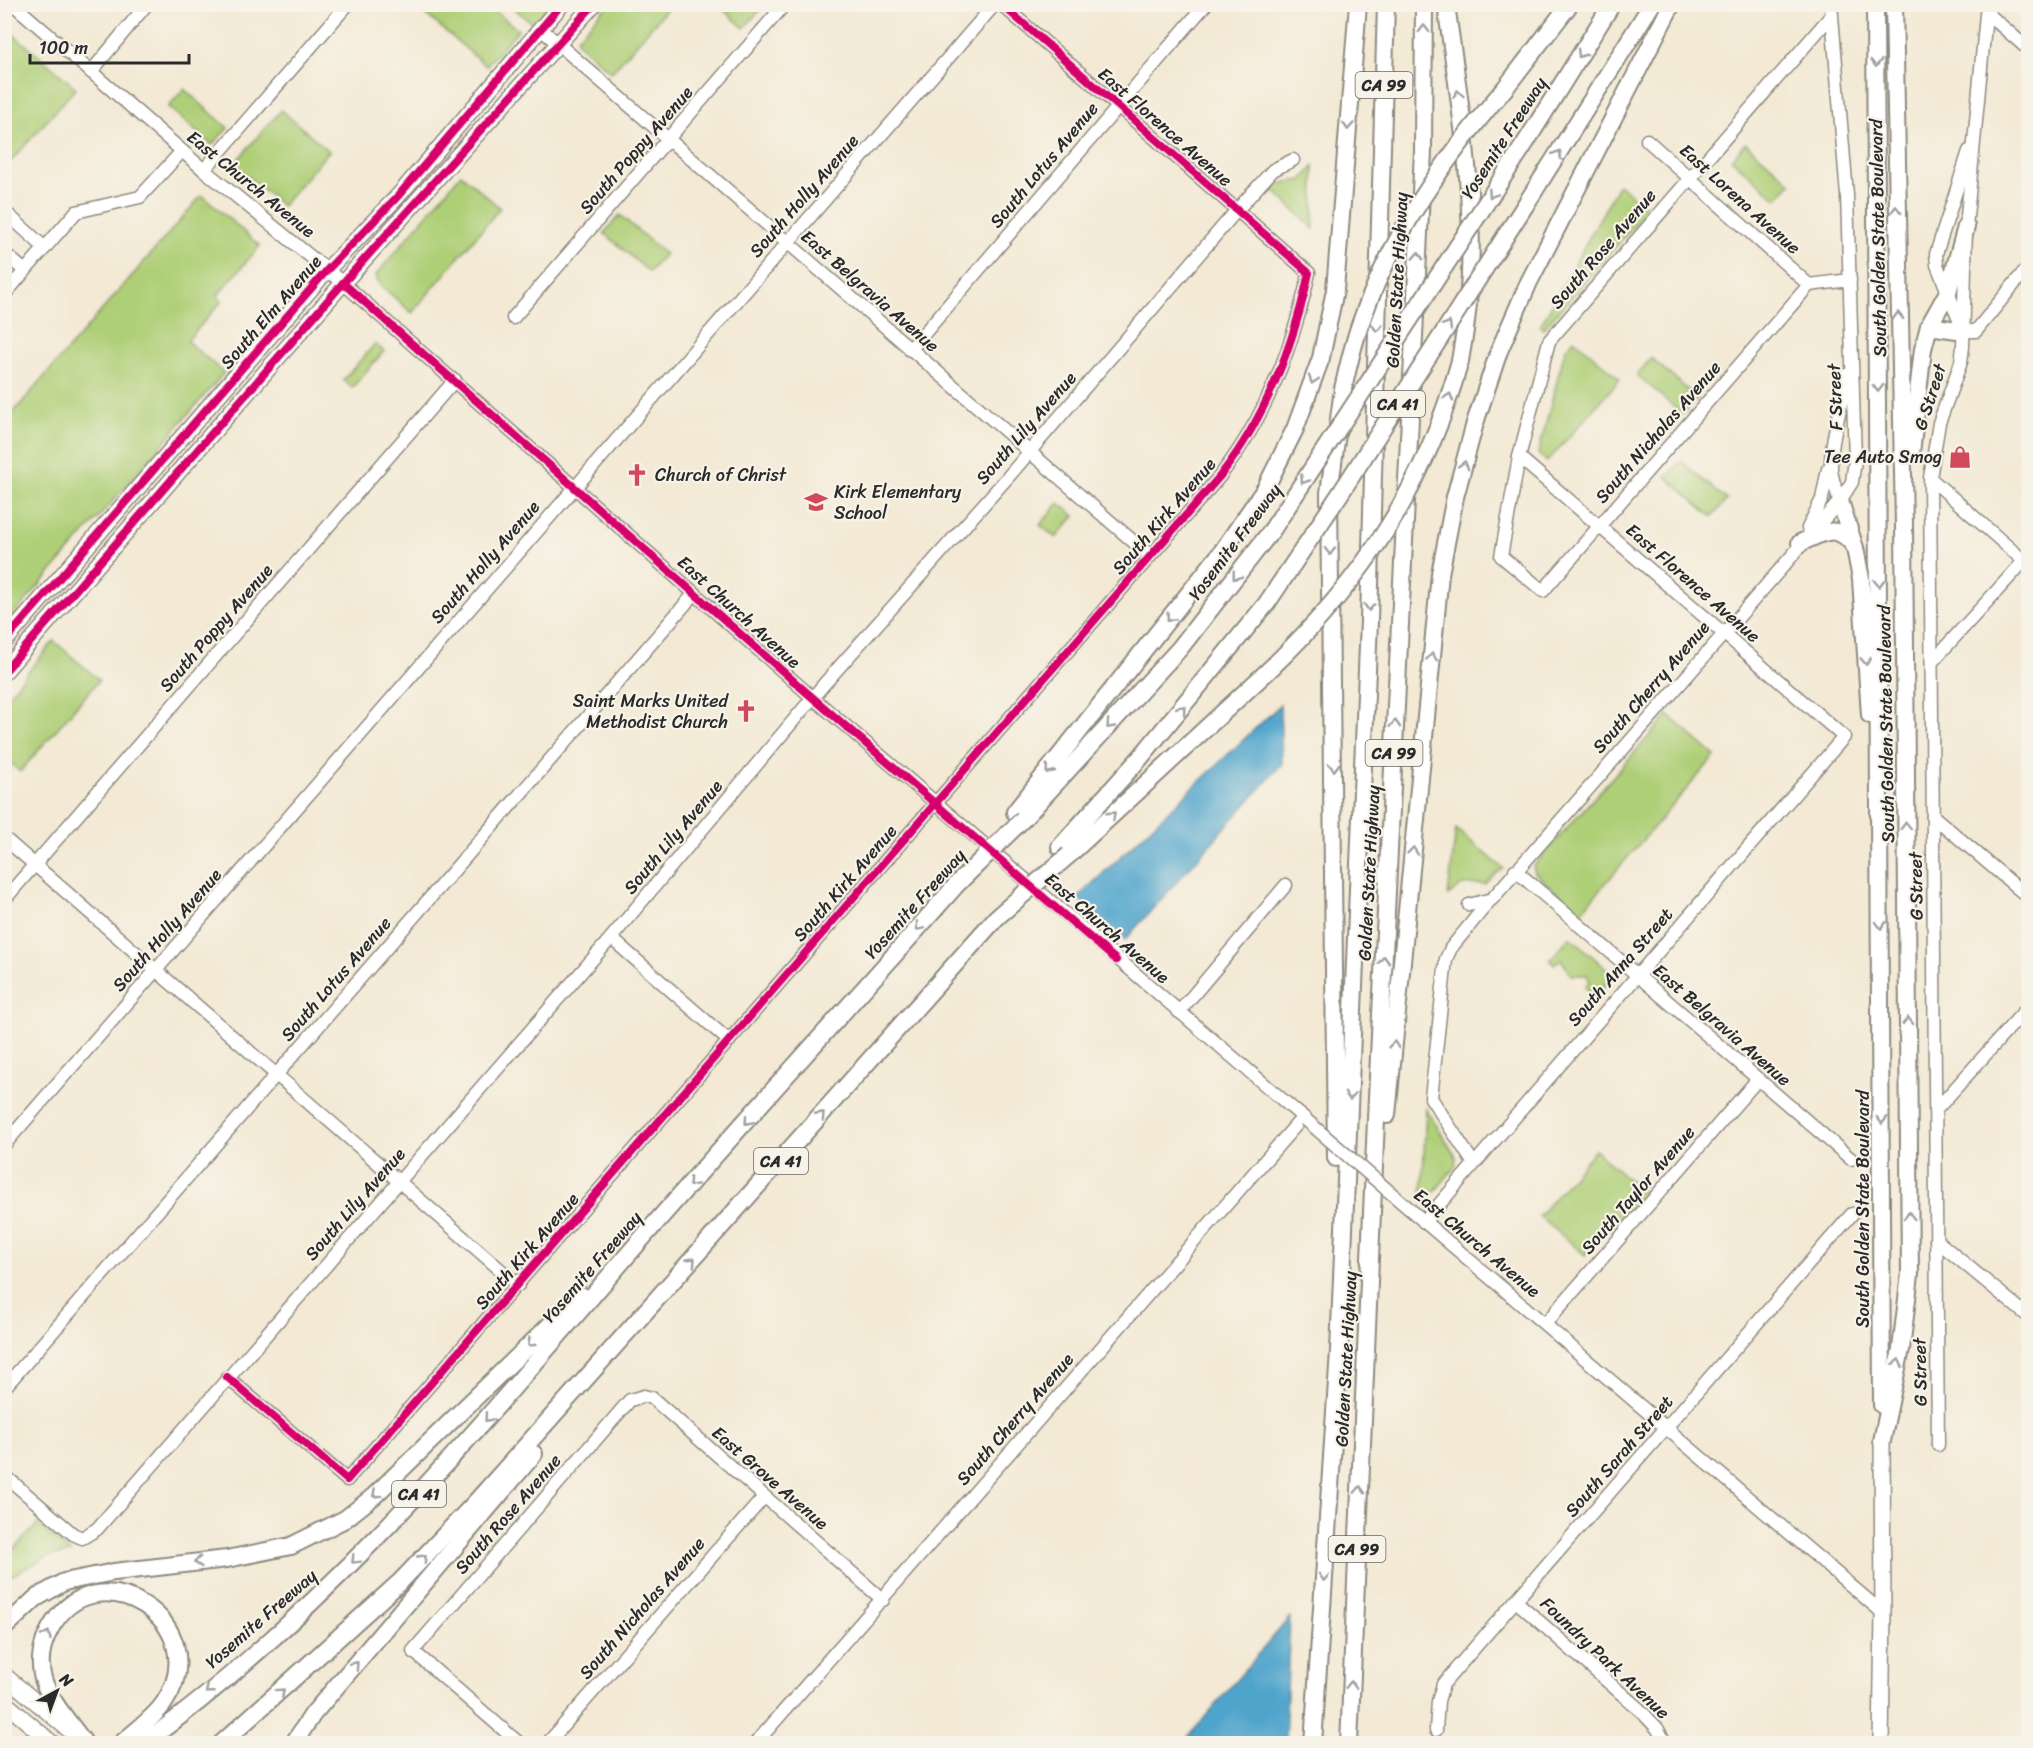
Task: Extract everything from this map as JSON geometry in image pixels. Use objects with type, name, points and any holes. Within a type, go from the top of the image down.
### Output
[{"type":"highway","points":[[1019,816],[1221,553],[1265,489],[1295,429],[1321,357],[1335,290],[1358,4]]},
{"type":"highway","name":"Golden State Highway","points":[[1313,1743],[1339,1351],[1370,609],[1386,4]]},
{"type":"highway","name":"Golden State Highway","points":[[1349,1743],[1365,1354],[1423,151],[1424,4]]},
{"type":"highway","points":[[1064,851],[1269,670],[1333,605],[1383,537],[1426,457],[1442,420],[1460,361],[1469,313],[1472,216],[1446,4]]},
{"type":"highway","points":[[1339,1351],[1329,493],[1343,389],[1360,325],[1403,226],[1450,154],[1506,87],[1570,4]]},
{"type":"highway","name":"Yosemite Freeway","points":[[143,1743],[256,1652],[333,1582],[391,1524],[461,1449],[663,1214],[958,883],[1180,648],[1272,530],[1524,145],[1612,4]]},
{"type":"highway","name":"CA 41","points":[[221,1743],[263,1708],[401,1581],[474,1504],[997,917],[1064,851],[1267,603],[1353,474],[1652,4]]},
{"type":"highway","points":[[1365,1354],[1378,1275],[1388,1095],[1440,574],[1455,497],[1475,423],[1499,351],[1529,282],[1672,4]]},
{"type":"highway","name":"South Golden State Boulevard","points":[[1875,4],[1882,1441]]},
{"type":"highway","name":"South Golden State Boulevard","points":[[1882,1441],[1901,1349],[1910,1274],[1904,525],[1893,4]]},
{"type":"highway","points":[[1904,525],[1919,383],[1929,326],[1948,292],[1966,227]]},
{"type":"highway","points":[[1929,326],[1964,331]]},
{"type":"highway","points":[[1840,501],[1855,548],[1861,579],[1881,897]]},
{"type":"highway","points":[[1800,543],[1824,532],[1836,531],[1847,537],[1855,548]]},
{"type":"highway","points":[[4,1628],[36,1598],[64,1582],[114,1572],[261,1553],[309,1539],[345,1519],[374,1496],[428,1445],[663,1214]]},
{"type":"highway","points":[[293,1743],[313,1714],[573,1408],[653,1305]]},
{"type":"highway","points":[[85,1743],[48,1692],[40,1664],[42,1648],[53,1623],[63,1611],[86,1598],[112,1593],[134,1598],[156,1612],[165,1622],[176,1649],[176,1676],[164,1704],[121,1743]]},
{"type":"main road","name":"South Elm Avenue","points":[[4,642],[328,269],[398,196],[562,4]]},
{"type":"main road","name":"South Elm Avenue","points":[[4,672],[343,283],[594,4]]},
{"type":"main road","name":"South Golden State Boulevard","points":[[1881,1743],[1882,1441]]},
{"type":"main road","points":[[4,1675],[85,1743]]},
{"type":"main road","points":[[4,1702],[53,1743]]},
{"type":"street","name":"East Church Avenue","points":[[13,4],[204,170],[328,269],[934,803],[1883,1613]]},
{"type":"street","points":[[91,72],[147,4]]},
{"type":"street","points":[[204,170],[348,4]]},
{"type":"street","name":"South Poppy Avenue","points":[[513,318],[784,4]]},
{"type":"street","name":"South Holly Avenue","points":[[4,1145],[995,4]]},
{"type":"street","name":"East Florence Avenue","points":[[1000,4],[1309,273]]},
{"type":"street","name":"South Lotus Avenue","points":[[910,350],[1206,4]]},
{"type":"street","points":[[1987,9],[2028,49]]},
{"type":"street","name":"G Street","points":[[1938,1445],[1930,478],[1939,423],[1960,362],[1964,331],[1966,227],[1978,122],[1987,9]]},
{"type":"street","name":"South Rose Avenue","points":[[1501,556],[1519,457],[1549,341],[1831,10]]},
{"type":"street","name":"F Street","points":[[1831,10],[1847,195],[1855,471],[1850,487],[1840,501]]},
{"type":"street","name":"East Belgravia Avenue","points":[[541,29],[1149,556]]},
{"type":"street","name":"G Street","points":[[1964,331],[1937,265],[1938,243],[1978,122]]},
{"type":"street","name":"East Lorena Avenue","points":[[1647,140],[1809,285]]},
{"type":"street","points":[[4,295],[76,212],[140,197],[182,151]]},
{"type":"street","name":"South Lily Avenue","points":[[4,1475],[62,1526],[82,1538],[97,1529],[611,938],[813,698],[1029,453],[1237,210],[1273,170],[1293,160]]},
{"type":"street","points":[[4,211],[45,248]]},
{"type":"street","points":[[4,253],[25,272]]},
{"type":"street","points":[[1964,331],[1976,331],[2028,267]]},
{"type":"street","name":"South Kirk Avenue","points":[[227,1377],[347,1480],[1220,476],[1255,426],[1284,362],[1309,273]]},
{"type":"street","points":[[1809,285],[1850,280]]},
{"type":"street","name":"South Nicholas Avenue","points":[[1501,556],[1543,591],[1809,285]]},
{"type":"street","name":"F Street","points":[[1840,501],[1833,481],[1831,456],[1844,402],[1850,319]]},
{"type":"street","name":"South Poppy Avenue","points":[[4,900],[455,380]]},
{"type":"street","points":[[1800,543],[1822,499],[1831,456]]},
{"type":"street","name":"East Florence Avenue","points":[[1519,457],[1844,737]]},
{"type":"street","points":[[1930,478],[2026,561],[1932,662]]},
{"type":"street","name":"South Cherry Avenue","points":[[1474,1164],[1431,1098],[1446,959],[1451,948],[1515,870],[1800,543],[1840,501]]},
{"type":"street","name":"South Lotus Avenue","points":[[4,1388],[695,592]]},
{"type":"street","name":"South Anna Street","points":[[1424,1222],[1844,737]]},
{"type":"street","points":[[1933,816],[2028,897]]},
{"type":"street","points":[[4,838],[518,1285]]},
{"type":"street","name":"East Belgravia Avenue","points":[[1515,870],[1851,1159]]},
{"type":"street","points":[[1179,1012],[1286,885]]},
{"type":"street","points":[[1469,905],[1492,898]]},
{"type":"street","points":[[611,938],[729,1041]]},
{"type":"street","points":[[1935,1111],[2028,1007]]},
{"type":"street","name":"South Taylor Avenue","points":[[1545,1324],[1758,1079]]},
{"type":"street","name":"South Cherry Avenue","points":[[761,1742],[1304,1118]]},
{"type":"street","name":"South Sarah Street","points":[[1437,1730],[1438,1701],[1443,1684],[1501,1616],[1517,1602],[1852,1214]]},
{"type":"street","points":[[1936,1240],[2028,1316]]},
{"type":"street","name":"East Grove Avenue","points":[[630,1400],[636,1396],[652,1398],[883,1600]]},
{"type":"street","name":"South Rose Avenue","points":[[520,1743],[413,1651],[630,1400]]},
{"type":"street","name":"South Nicholas Avenue","points":[[547,1743],[764,1497]]},
{"type":"street","name":"Foundry Park Avenue","points":[[1517,1602],[1640,1710],[1657,1728],[1666,1743]]},
{"type":"green space","points":[[415,5],[488,5],[518,30],[486,66]]},
{"type":"green space","points":[[510,5],[550,5],[533,24]]},
{"type":"green space","points":[[608,5],[663,5],[667,9],[611,73],[577,42],[577,38]]},
{"type":"green space","points":[[718,5],[754,5],[760,10],[744,28]]},
{"type":"green space","points":[[6,28],[76,88],[5,168],[4,29]]},
{"type":"green space","points":[[184,89],[228,128],[212,145],[168,107]]},
{"type":"green space","points":[[281,110],[329,151],[282,206],[234,164]]},
{"type":"green space","points":[[1746,143],[1791,183],[1777,199],[1731,159]]},
{"type":"green space","points":[[1314,166],[1314,229],[1271,188],[1286,182],[1302,180]]},
{"type":"green space","points":[[461,174],[500,208],[412,313],[378,283],[376,275]]},
{"type":"green space","points":[[1619,184],[1649,209],[1543,329],[1540,326]]},
{"type":"green space","points":[[202,195],[260,246],[217,296],[222,301],[187,341],[224,373],[5,625],[5,422]]},
{"type":"green space","points":[[620,215],[665,254],[649,272],[604,233]]},
{"type":"green space","points":[[1574,339],[1620,379],[1547,462],[1538,454],[1565,350]]},
{"type":"green space","points":[[375,344],[384,351],[352,388],[343,380]]},
{"type":"green space","points":[[1651,358],[1697,398],[1682,414],[1637,375]]},
{"type":"green space","points":[[1681,461],[1727,500],[1712,517],[1666,477]]},
{"type":"green space","points":[[1059,503],[1075,516],[1056,538],[1040,525]]},
{"type":"green space","points":[[54,641],[99,680],[20,772],[5,758],[5,699]]},
{"type":"green space","points":[[1668,715],[1715,756],[1580,913],[1535,873],[1533,866]]},
{"type":"green space","points":[[1456,829],[1503,868],[1485,884],[1462,885],[1448,896]]},
{"type":"green space","points":[[1570,937],[1614,975],[1595,997],[1585,987],[1590,982],[1587,975],[1571,975],[1561,959],[1554,964],[1550,960]]},
{"type":"green space","points":[[1426,1109],[1456,1157],[1455,1167],[1430,1197],[1422,1197]]},
{"type":"green space","points":[[1595,1150],[1645,1194],[1614,1231],[1609,1227],[1585,1255],[1539,1216]]},
{"type":"green space","points":[[38,1524],[71,1553],[49,1556],[5,1579],[5,1558]]},
{"type":"water","points":[[1280,705],[1282,764],[1125,940],[1077,898]]},
{"type":"water","points":[[1290,1617],[1285,1743],[1183,1743]]},
{"type":"cycle path","points":[[4,642],[328,269],[398,196],[562,4]]},
{"type":"cycle path","points":[[4,672],[343,283],[594,4]]},
{"type":"cycle path","points":[[227,1377],[347,1480],[1220,476],[1237,453],[1265,405],[1295,328],[1309,273],[1001,4]]},
{"type":"cycle path","points":[[343,283],[805,691],[1116,960]]},
{"type":"place","name":"Tee Auto Smog","points":[[1960,457]]},
{"type":"place","name":"Church of Christ","points":[[637,475]]},
{"type":"place","name":"Kirk Elementary School","points":[[816,502]]},
{"type":"place","name":"Saint Marks United Methodist Church","points":[[746,711]]}]
